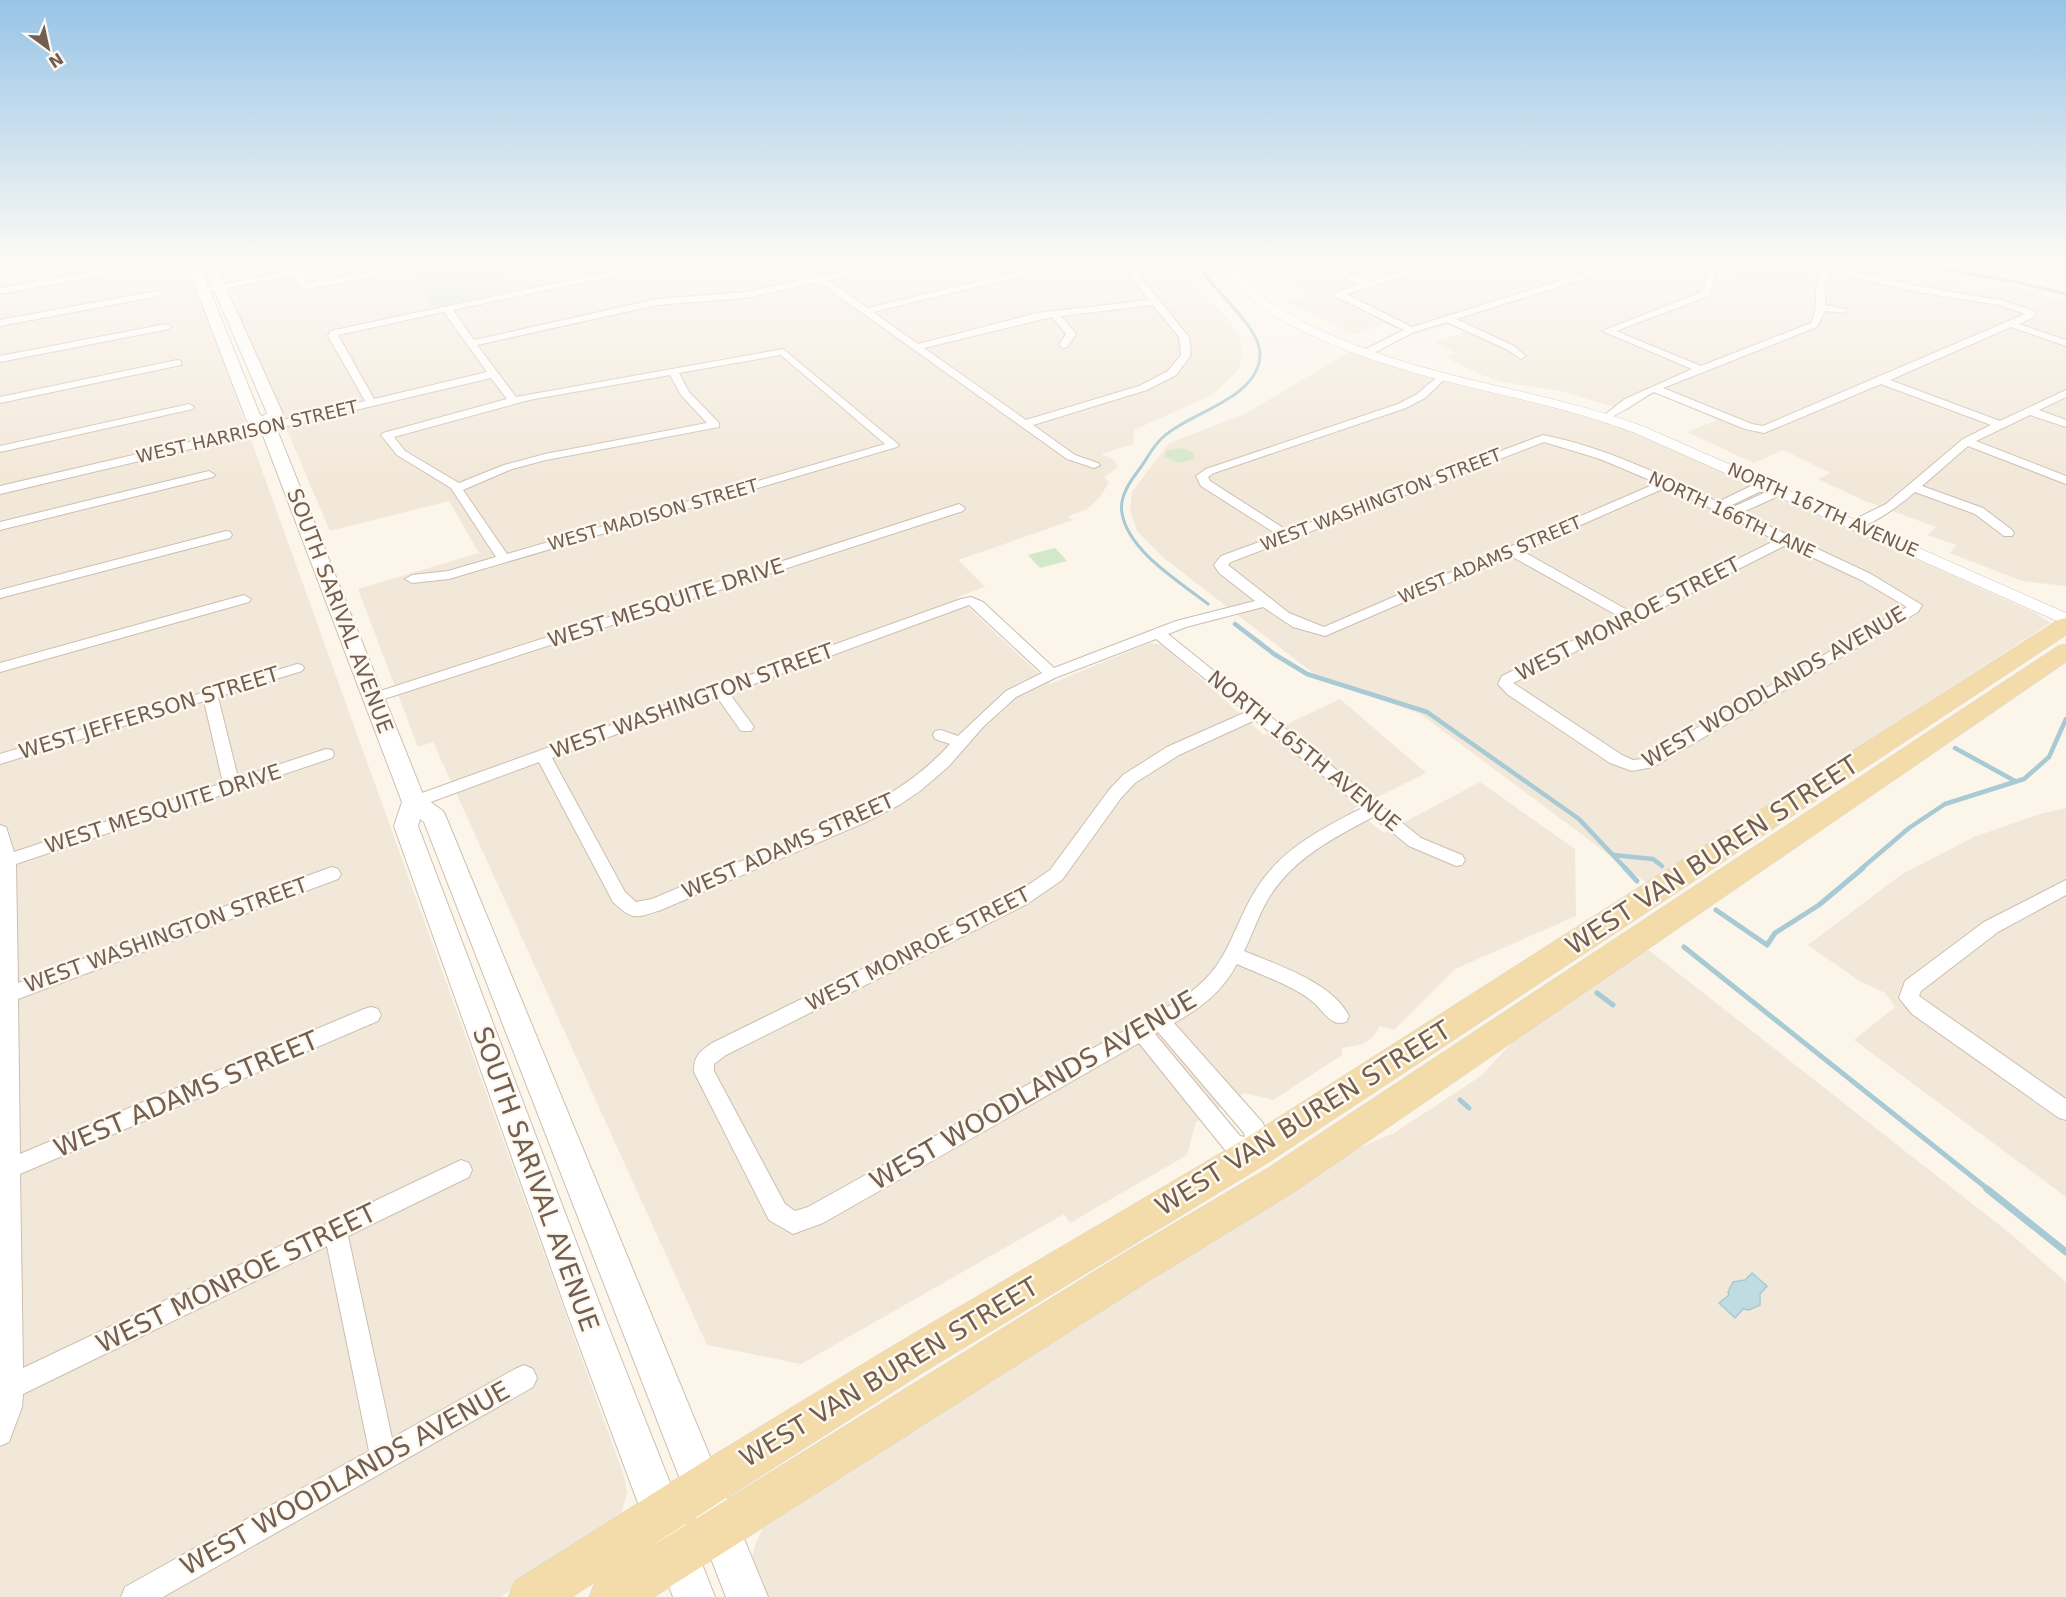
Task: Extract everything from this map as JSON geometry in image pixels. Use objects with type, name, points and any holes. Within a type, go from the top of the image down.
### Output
[{"type":"main road","name":"SOUTH SARIVAL AVENUE","points":[[220,334],[254,419],[267,424],[414,802],[434,817],[747,1597]]},
{"type":"main road","name":"SOUTH SARIVAL AVENUE","points":[[240,334],[275,414],[267,424]]},
{"type":"main road","name":"WEST VAN BUREN STREET","points":[[531,1597],[905,1361],[1256,1151],[2066,623]]},
{"type":"main road","name":"WEST VAN BUREN STREET","points":[[612,1597],[1138,1266],[1281,1180],[2066,651]]},
{"type":"main road","name":"SOUTH SARIVAL AVENUE","points":[[414,802],[406,826],[587,1318],[694,1597]]},
{"type":"main road","points":[[1608,961],[1602,953],[1602,945],[1653,909],[1663,900],[1676,879]]},
{"type":"main road","points":[[1256,1151],[1281,1180]]},
{"type":"street","points":[[0,359],[132,334]]},
{"type":"street","points":[[333,334],[369,400]]},
{"type":"street","points":[[465,334],[513,401]]},
{"type":"street","points":[[472,343],[515,334]]},
{"type":"street","points":[[898,334],[1071,457],[1094,465]]},
{"type":"street","points":[[917,347],[971,334]]},
{"type":"street","points":[[1064,345],[1071,334]]},
{"type":"street","points":[[1023,424],[1143,388],[1172,373],[1186,355],[1184,337],[1181,334]]},
{"type":"street","name":"NORTH 167TH AVENUE","points":[[1317,334],[1366,353],[1442,376],[1607,418],[1681,446],[1855,524],[2066,623]]},
{"type":"street","points":[[1366,353],[1404,334]]},
{"type":"street","points":[[1480,334],[1511,348],[1521,356]]},
{"type":"street","points":[[1613,334],[1700,369]]},
{"type":"street","points":[[1607,418],[1629,401],[1654,388],[1794,334]]},
{"type":"street","points":[[1654,388],[1749,427],[1764,430],[1988,334]]},
{"type":"street","points":[[2038,334],[2066,343]]},
{"type":"street","name":"WEST MADISON STREET","points":[[412,579],[449,575],[893,445],[783,352],[673,371]]},
{"type":"street","points":[[0,400],[177,363]]},
{"type":"street","points":[[457,488],[508,467],[544,457],[715,425],[685,393],[673,371],[513,401],[387,435],[401,453],[457,488],[504,559]]},
{"type":"street","name":"WEST HARRISON STREET","points":[[0,490],[267,424],[492,372]]},
{"type":"street","points":[[1288,536],[1205,483],[1203,476],[1210,471],[1402,406],[1421,396],[1442,376]]},
{"type":"street","points":[[1881,380],[2001,425]]},
{"type":"street","points":[[1855,524],[1882,512],[1967,441],[2066,393]]},
{"type":"street","points":[[0,449],[189,407]]},
{"type":"street","points":[[2030,411],[2066,424]]},
{"type":"street","name":"WEST HARRISON STREET","points":[[0,482],[267,424]]},
{"type":"street","name":"NORTH 166TH LANE","points":[[1544,438],[1559,441],[1628,466],[1667,483],[1915,605]]},
{"type":"street","name":"WEST WASHINGTON STREET","points":[[1267,602],[1224,570],[1221,565],[1226,559],[1544,438]]},
{"type":"street","points":[[1967,441],[2066,480]]},
{"type":"street","points":[[0,526],[209,475]]},
{"type":"street","name":"WEST ADAMS STREET","points":[[543,755],[619,897],[633,910],[665,900],[885,806],[914,788],[943,762],[960,742],[1011,693],[1052,674],[1158,633],[1267,602],[1295,623],[1311,630],[1325,632],[1667,483]]},
{"type":"street","points":[[1914,487],[1979,511],[2008,533]]},
{"type":"street","points":[[1717,507],[1757,488],[1774,488],[1770,495],[1731,513]]},
{"type":"street","name":"WEST MESQUITE DRIVE","points":[[373,698],[959,508]]},
{"type":"street","points":[[0,594],[226,535]]},
{"type":"street","name":"WEST MONROE STREET","points":[[1505,684],[1507,679],[1786,540]]},
{"type":"street","points":[[1512,551],[1630,617]]},
{"type":"street","points":[[0,668],[244,599]]},
{"type":"street","name":"WEST WASHINGTON STREET","points":[[414,802],[971,601],[1052,674]]},
{"type":"street","name":"WEST WOODLANDS AVENUE","points":[[1505,684],[1616,759],[1632,766],[1647,763],[1913,609],[1915,605]]},
{"type":"street","name":"NORTH 165TH AVENUE","points":[[1158,633],[1415,842],[1456,860]]},
{"type":"street","name":"WEST JEFFERSON STREET","points":[[0,759],[297,668]]},
{"type":"street","points":[[720,690],[746,727]]},
{"type":"street","points":[[210,694],[231,786]]},
{"type":"street","name":"WEST MONROE STREET","points":[[793,1223],[777,1212],[704,1072],[705,1060],[719,1048],[1021,899],[1056,875],[1115,794],[1129,780],[1173,751],[1257,713]]},
{"type":"street","points":[[941,735],[960,742]]},
{"type":"street","name":"WEST MESQUITE DRIVE","points":[[3,862],[327,754]]},
{"type":"street","name":"WEST WOODLANDS AVENUE","points":[[793,1223],[815,1215],[1192,1003],[1216,981],[1271,881],[1315,840],[1374,809]]},
{"type":"street","points":[[0,831],[3,862],[5,1170],[11,1387],[9,1407],[0,1433]]},
{"type":"street","name":"WEST WASHINGTON STREET","points":[[4,995],[332,874]]},
{"type":"street","points":[[2066,887],[1991,927],[1912,987],[1909,998],[1919,1008],[2066,1111]]},
{"type":"street","points":[[1232,954],[1319,995],[1339,1016]]},
{"type":"street","name":"WEST ADAMS STREET","points":[[5,1170],[371,1015]]},
{"type":"street","points":[[1142,1032],[1233,1143],[1256,1151],[1255,1130],[1161,1022]]},
{"type":"street","name":"WEST MONROE STREET","points":[[11,1387],[461,1170]]},
{"type":"street","points":[[335,1231],[382,1457]]},
{"type":"street","name":"WEST WOODLANDS AVENUE","points":[[135,1597],[524,1378]]},
{"type":"shaded area","points":[[0,334],[213,334],[624,1476],[627,1493],[621,1515],[587,1542],[500,1597],[0,1597]]},
{"type":"shaded area","points":[[246,334],[1239,334],[1242,358],[1238,370],[1212,395],[1134,430],[1133,444],[1101,454],[1114,460],[1118,467],[1104,477],[1109,482],[1100,497],[1086,510],[1068,516],[1073,520],[958,560],[985,587],[957,597],[1050,684],[1150,643],[1163,645],[1264,735],[1340,699],[1426,773],[1353,809],[1384,833],[1480,782],[1575,849],[1576,916],[1455,969],[1394,1030],[1380,1026],[1373,1037],[1363,1044],[1342,1048],[1342,1055],[1273,1100],[1245,1093],[1196,1122],[1187,1155],[1070,1223],[1064,1214],[801,1364],[707,1345],[433,742],[418,747],[358,589],[479,553],[449,501],[330,531]]},
{"type":"shaded area","points":[[1459,334],[2066,334],[2066,586],[2022,581],[1950,553],[1956,545],[1928,535],[1936,527],[1865,501],[1818,479],[1831,473],[1783,450],[1754,463],[1687,432],[1717,420],[1661,395],[1651,394],[1627,411],[1561,391],[1502,382],[1444,357],[1456,353],[1434,342]]},
{"type":"shaded area","points":[[1349,352],[1414,373],[1568,412],[1643,435],[2035,613],[2050,623],[1648,884],[1422,715],[1313,673],[1165,559],[1137,531],[1130,510],[1132,492],[1169,443],[1245,414]]},
{"type":"shaded area","points":[[2066,808],[2066,1197],[1854,1040],[1895,1007],[1885,993],[1858,980],[1808,945],[1902,874],[1974,837],[2040,814]]},
{"type":"shaded area","points":[[1646,948],[2007,1231],[2066,1282],[2066,1597],[763,1597],[752,1560],[755,1545],[763,1528],[1354,1150],[1394,1133],[1481,1076],[1517,1037]]},
{"type":"green space","points":[[1181,448],[1193,452],[1195,459],[1178,463],[1165,457],[1166,451]]},
{"type":"green space","points":[[1055,548],[1067,561],[1040,568],[1028,555]]},
{"type":"water","points":[[1752,1273],[1767,1286],[1760,1294],[1760,1305],[1749,1310],[1743,1309],[1735,1318],[1719,1303],[1729,1295],[1728,1292],[1733,1282],[1745,1280]]},
{"type":"waterway","points":[[1208,604],[1144,553],[1126,527],[1121,507],[1128,486],[1162,438],[1188,420],[1220,404],[1247,384],[1256,371],[1260,356],[1253,334]]},
{"type":"waterway","points":[[1235,624],[1274,654],[1307,674],[1427,712],[1579,819],[1626,869]]},
{"type":"waterway","points":[[1861,869],[1909,828],[1945,804],[2024,779],[2049,757],[2066,719]]},
{"type":"waterway","points":[[1955,748],[2015,781]]},
{"type":"waterway","points":[[1613,855],[1653,859],[1662,866]]},
{"type":"waterway","points":[[1625,868],[1637,881]]},
{"type":"waterway","points":[[1716,910],[1767,945],[1775,933],[1819,905],[1863,868]]},
{"type":"waterway","points":[[1684,947],[1989,1190]]},
{"type":"waterway","points":[[1597,993],[1613,1005]]},
{"type":"waterway","points":[[1460,1100],[1469,1108]]},
{"type":"waterway","points":[[1987,1189],[2066,1252]]}]
